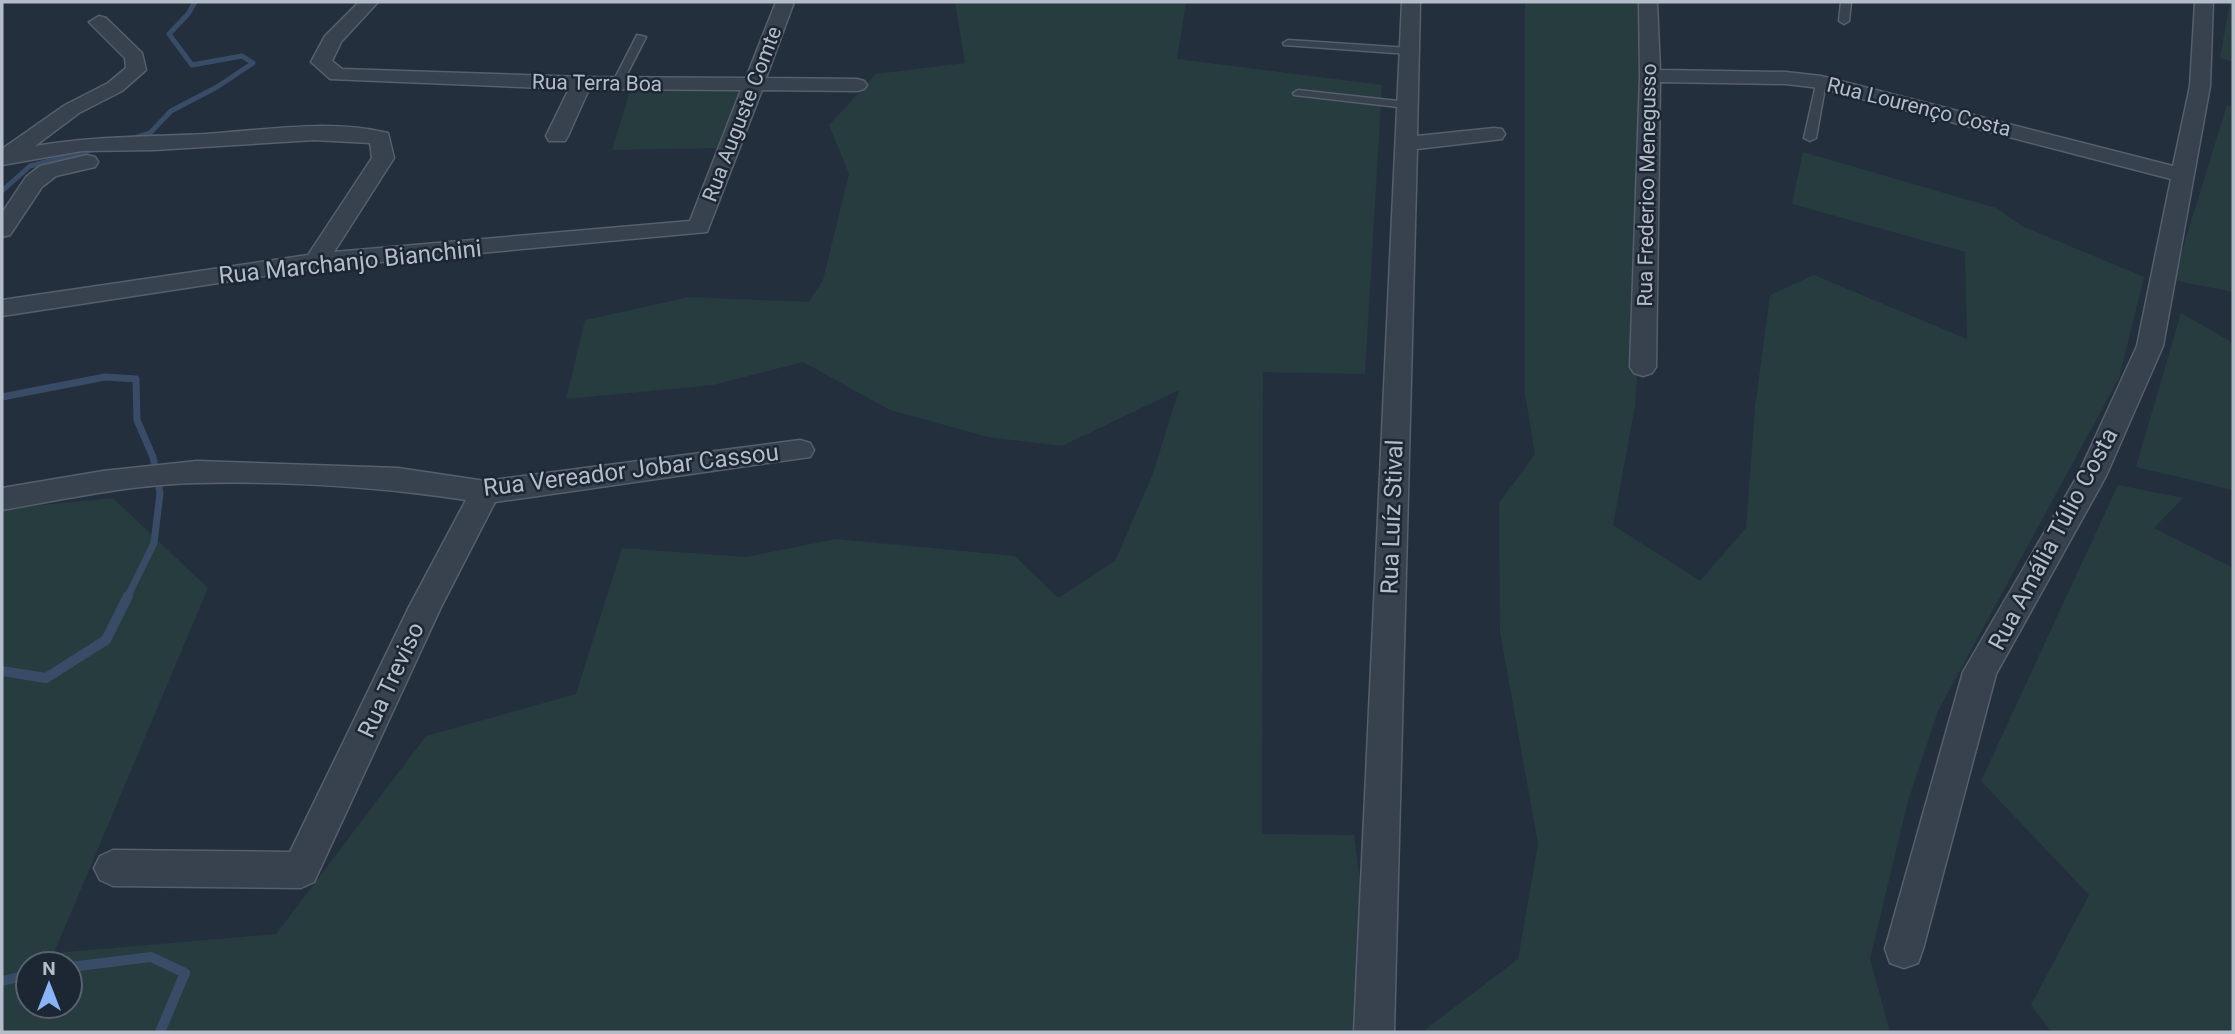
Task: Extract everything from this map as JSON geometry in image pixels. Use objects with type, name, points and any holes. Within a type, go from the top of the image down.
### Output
[{"type":"street","name":"Rua Terra Boa","points":[[369,2],[332,40],[321,62],[337,75],[617,84],[857,85]]},
{"type":"street","name":"Rua Auguste Comte","points":[[699,227],[785,2]]},
{"type":"street","name":"Rua Luíz Stival","points":[[1374,1032],[1411,2]]},
{"type":"street","name":"Rua Frederico Menegusso","points":[[1643,367],[1650,76],[1648,2]]},
{"type":"street","name":"Rua Amália Túlio Costa","points":[[1904,949],[1980,672],[2092,476],[2150,346],[2200,86],[2204,2]]},
{"type":"street","points":[[2,158],[72,109],[115,87],[136,70],[135,57],[99,22]]},
{"type":"street","name":"Rua Lourenço Costa","points":[[1650,76],[1786,78],[1821,82],[2182,175]]},
{"type":"street","points":[[557,136],[582,83]]},
{"type":"street","points":[[2,158],[82,144],[314,134],[356,134],[380,138],[383,158],[316,261]]},
{"type":"street","points":[[1406,144],[1494,134]]},
{"type":"street","points":[[2,230],[34,182],[48,171],[127,153],[145,143]]},
{"type":"street","name":"Rua Marchanjo Bianchini","points":[[2,308],[316,261],[699,227]]},
{"type":"street","name":"Rua Vereador Jobar Cassou","points":[[2,499],[103,482],[197,472],[398,479],[485,492],[800,450]]},
{"type":"street","name":"Rua Treviso","points":[[113,868],[302,870],[425,607],[485,492]]},
{"type":"lane","points":[[1844,21],[1846,2]]},
{"type":"lane","points":[[617,84],[641,37]]},
{"type":"lane","points":[[1289,43],[1409,51]]},
{"type":"lane","points":[[1810,138],[1821,82]]},
{"type":"lane","points":[[1298,93],[1407,105]]},
{"type":"green space","points":[[955,2],[1186,2],[1177,59],[1382,85],[1365,374],[1263,372],[1262,834],[1354,835],[1379,1032],[2,1032],[2,509],[113,498],[208,588],[55,950],[14,950],[14,1020],[84,1020],[84,950],[276,934],[426,736],[576,694],[622,548],[745,557],[836,539],[1015,556],[1058,598],[1115,561],[1152,476],[1179,390],[1062,446],[988,437],[890,410],[803,362],[713,385],[566,399],[585,320],[689,297],[809,302],[823,280],[849,174],[829,125],[876,74],[965,63]]},
{"type":"green space","points":[[1525,2],[1644,2],[1643,289],[1635,406],[1613,525],[1700,581],[1746,528],[1755,407],[1770,295],[1814,275],[1967,339],[1965,252],[1792,204],[1803,152],[1996,208],[2022,226],[2144,277],[2119,378],[1938,711],[1908,801],[1870,959],[1890,1032],[1422,1032],[1518,959],[1538,844],[1500,632],[1499,503],[1535,454],[1525,394]]},
{"type":"green space","points":[[2230,2],[2233,2],[2233,62],[2220,58]]},
{"type":"green space","points":[[630,91],[744,91],[722,148],[612,150]]},
{"type":"green space","points":[[2227,105],[2233,107],[2233,292],[2173,280]]},
{"type":"green space","points":[[2181,313],[2233,343],[2233,490],[2136,467]]},
{"type":"green space","points":[[2118,485],[2183,498],[2154,528],[2233,568],[2233,1032],[2051,1032],[2031,1005],[2089,895],[1981,781]]},
{"type":"waterway","points":[[131,139],[150,133],[171,111],[217,87],[253,63],[242,56],[192,65],[169,34],[188,14],[195,2]]},
{"type":"waterway","points":[[2,191],[30,166],[95,149]]},
{"type":"waterway","points":[[2,397],[105,377],[136,379],[137,420],[153,457],[160,493],[154,543],[127,598]]},
{"type":"waterway","points":[[2,671],[46,678],[106,640],[127,598]]},
{"type":"waterway","points":[[84,965],[151,957],[185,973],[160,1032]]},
{"type":"waterway","points":[[2,981],[14,978]]}]
